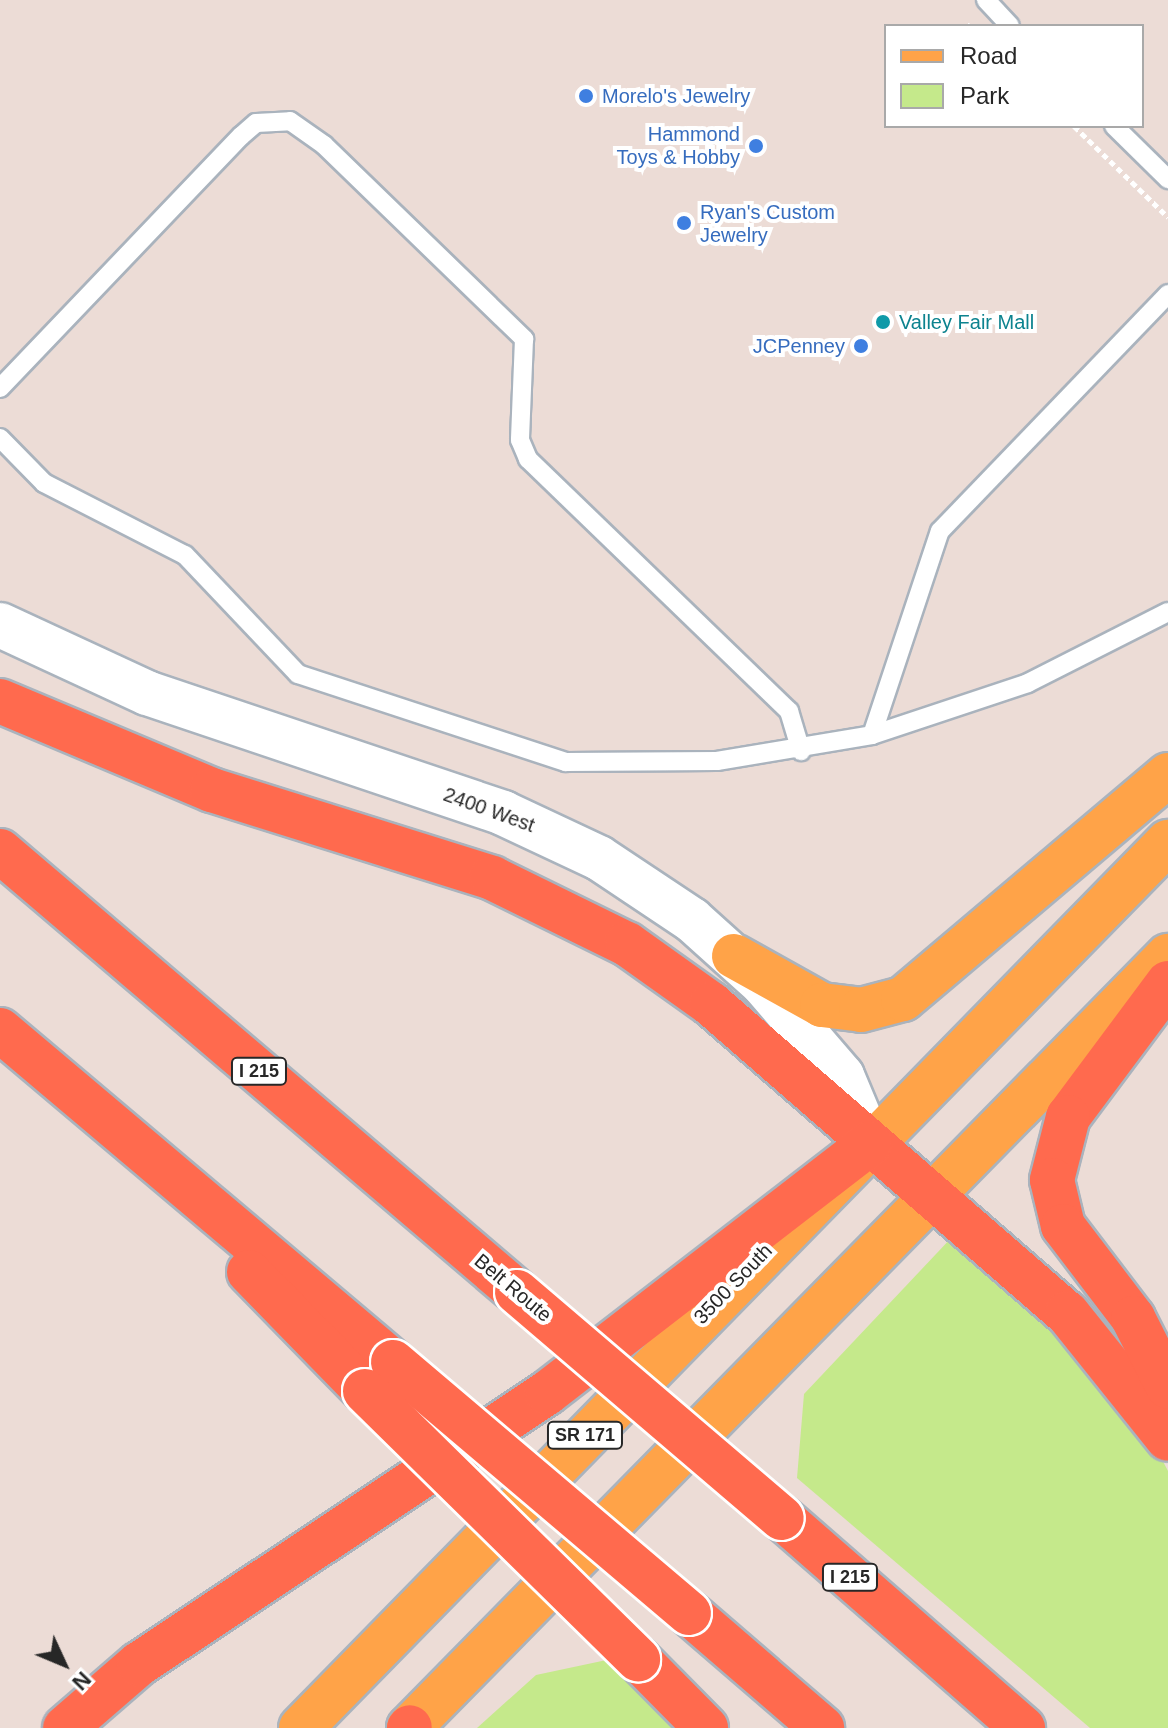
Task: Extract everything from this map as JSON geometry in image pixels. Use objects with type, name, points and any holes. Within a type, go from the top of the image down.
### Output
[{"type":"highway","points":[[0,701],[148,766],[492,878],[582,918],[711,1004],[1085,1332],[1168,1439]]},
{"type":"highway","name":"Belt Route","points":[[0,851],[782,1518],[1023,1728]]},
{"type":"highway","points":[[1168,983],[1073,1108],[1059,1137],[1052,1180],[1063,1226],[1133,1318],[1168,1387]]},
{"type":"highway","points":[[0,1030],[157,1164],[379,1377],[638,1659],[706,1728]]},
{"type":"highway","points":[[65,1728],[139,1664],[547,1393],[870,1143]]},
{"type":"highway","points":[[379,1377],[689,1613],[822,1728]]},
{"type":"main road","points":[[734,956],[822,1005],[861,1010],[903,999],[1168,775]]},
{"type":"main road","name":"3500 South","points":[[301,1728],[870,1143],[1168,842]]},
{"type":"main road","points":[[410,1728],[934,1199],[1168,956]]},
{"type":"street","name":"2400 West","points":[[0,625],[147,693],[550,833],[647,887],[734,956],[842,1076],[870,1143]]},
{"type":"lane","points":[[986,0],[1008,24]]},
{"type":"lane","points":[[0,388],[241,136],[276,118],[298,125],[524,339],[520,440],[528,459],[789,711],[801,751]]},
{"type":"lane","points":[[1116,128],[1168,179]]},
{"type":"lane","points":[[872,735],[940,531],[1168,294]]},
{"type":"lane","points":[[0,438],[44,483],[185,555],[298,674],[566,762],[651,765],[801,751],[872,735],[1028,683],[1168,612]]},
{"type":"path","points":[[1076,128],[1168,217]]},
{"type":"green space","points":[[953,1236],[1137,1412],[1168,1471],[1168,1728],[1090,1728],[797,1478],[804,1394]]},
{"type":"green space","points":[[616,1658],[684,1728],[477,1728],[536,1675]]},
{"type":"place","name":"Morelo's Jewelry","points":[[586,96]]},
{"type":"place","name":"Hammond Toys & Hobby","points":[[756,146]]},
{"type":"place","name":"Ryan's Custom Jewelry","points":[[684,223]]},
{"type":"place","name":"Valley Fair Mall","points":[[883,322]]},
{"type":"place","name":"JCPenney","points":[[861,346]]}]
